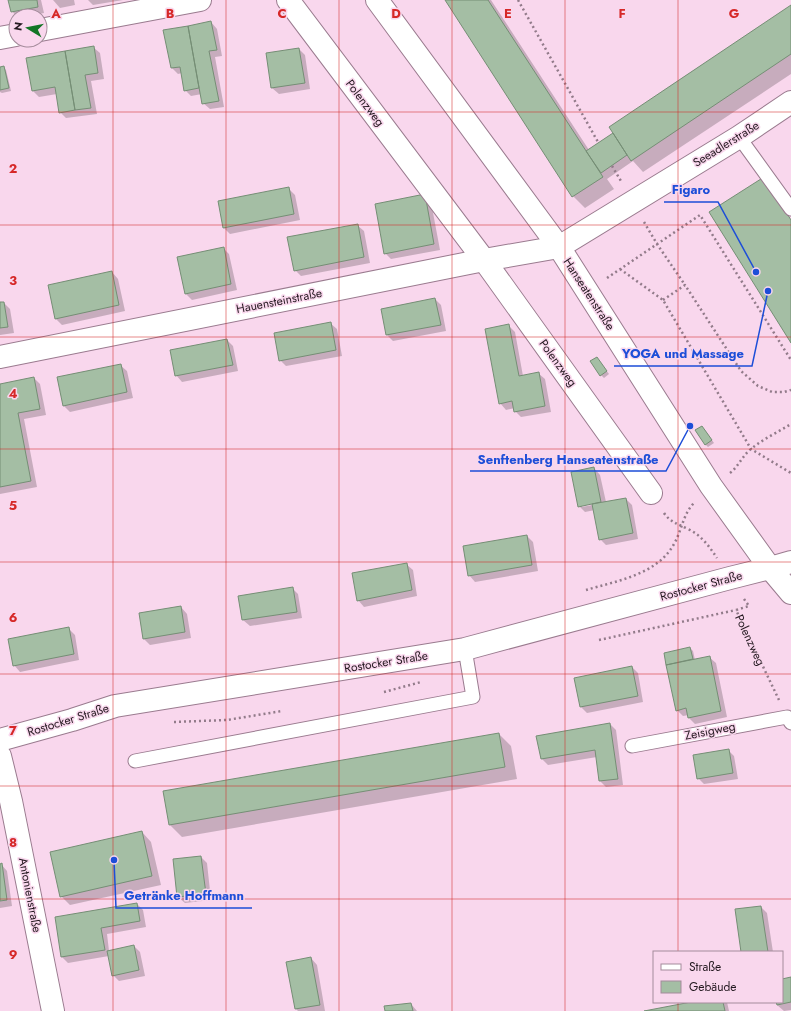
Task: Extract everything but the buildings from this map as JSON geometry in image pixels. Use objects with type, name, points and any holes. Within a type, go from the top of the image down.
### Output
[{"type":"street","points":[[48,28],[200,0]]},
{"type":"street","name":"Polenzweg","points":[[288,0],[484,260],[651,493]]},
{"type":"street","name":"Hanseatenstraße","points":[[377,0],[559,247],[711,486],[770,568],[791,593]]},
{"type":"street","name":"Seeadlerstraße","points":[[559,247],[739,137],[791,102]]},
{"type":"street","name":"Hauensteinstraße","points":[[0,357],[484,260],[559,247]]},
{"type":"street","name":"Rostocker Straße","points":[[0,740],[72,720],[115,706],[465,649],[791,562]]},
{"type":"street","name":"Antonienstraße","points":[[0,756],[11,801],[53,1011]]},
{"type":"lane","points":[[739,137],[791,208]]},
{"type":"lane","points":[[135,761],[473,697],[465,649]]},
{"type":"lane","name":"Zeisigweg","points":[[632,746],[789,720]]},
{"type":"path","points":[[518,0],[598,142]]},
{"type":"path","points":[[520,4],[521,0]]},
{"type":"path","points":[[588,292],[700,215],[791,360]]},
{"type":"path","points":[[657,244],[741,371],[758,386],[772,392],[784,392],[791,390]]},
{"type":"path","points":[[620,269],[663,300],[751,448],[791,473]]},
{"type":"path","points":[[663,300],[685,285]]},
{"type":"path","points":[[579,592],[623,579],[642,572],[657,564],[674,545],[685,516],[690,508],[711,486],[736,468],[751,448],[791,424]]},
{"type":"path","name":"Polenzweg","points":[[651,493],[667,517],[673,522],[699,536],[708,545],[749,606],[736,610],[789,720]]},
{"type":"place","name":"Figaro","points":[[756,272]]},
{"type":"place","name":"YOGA und Massage","points":[[768,291]]},
{"type":"place","name":"Senftenberg Hanseatenstraße","points":[[690,426]]},
{"type":"place","name":"Getränke Hoffmann","points":[[114,860]]}]
